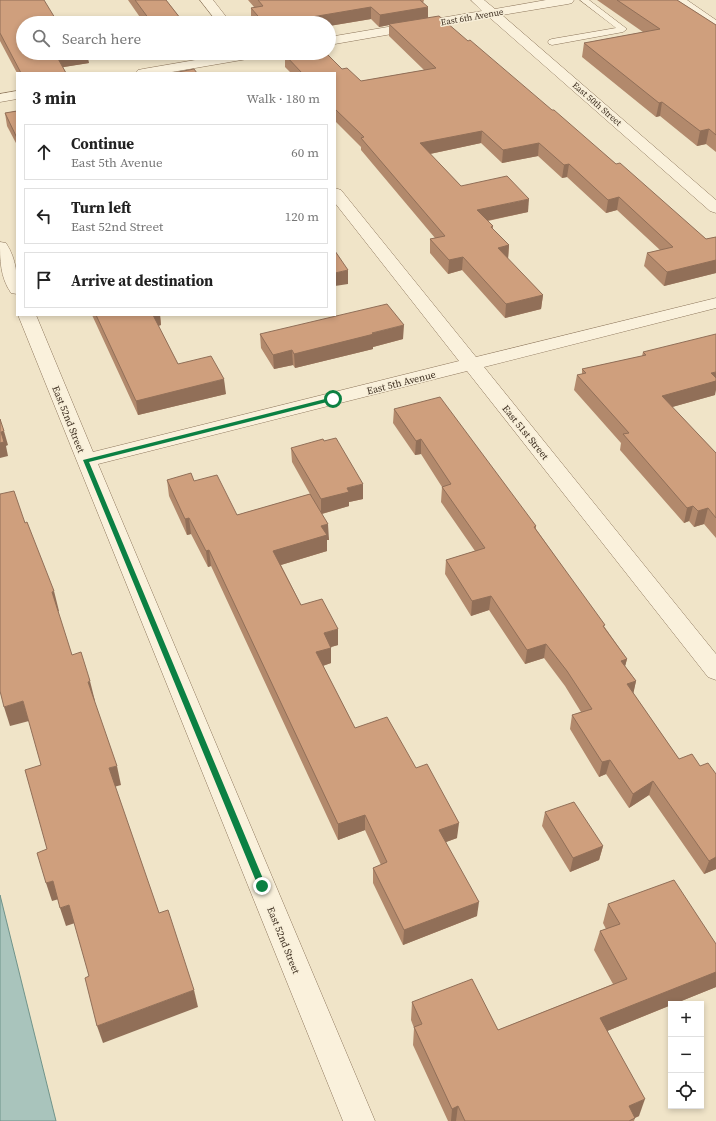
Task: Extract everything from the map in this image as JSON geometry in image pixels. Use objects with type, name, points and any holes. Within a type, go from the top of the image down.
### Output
[{"type":"street","points":[[206,0],[219,16]]},
{"type":"street","name":"East 50th Street","points":[[477,0],[716,208]]},
{"type":"street","name":"East 6th Avenue","points":[[336,40],[568,0]]},
{"type":"street","points":[[150,72],[231,60]]},
{"type":"street","points":[[0,98],[16,95]]},
{"type":"street","name":"East 51st Street","points":[[336,194],[716,670]]},
{"type":"street","points":[[0,247],[16,287]]},
{"type":"street","name":"East 5th Avenue","points":[[86,460],[716,303]]},
{"type":"street","name":"East 52nd Street","points":[[28,316],[86,460],[359,1121]]},
{"type":"lane","points":[[552,42],[623,29],[584,0]]},
{"type":"lane","points":[[681,0],[716,24]]},
{"type":"water","points":[[0,895],[56,1121],[0,1121]]},
{"type":"building","points":[[0,0],[44,0],[54,16],[16,16],[16,60],[59,60],[65,72],[20,72],[0,33]]},
{"type":"building","points":[[135,0],[166,0],[179,16],[147,16]]},
{"type":"building","points":[[258,0],[420,0],[428,7],[380,15],[371,7],[318,16],[258,16],[251,8],[263,6]]},
{"type":"building","points":[[617,0],[677,0],[716,25],[716,135],[709,129],[700,131],[662,102],[659,103],[584,43],[660,29]]},
{"type":"building","points":[[439,16],[468,41],[470,40],[552,110],[554,110],[616,164],[620,163],[706,239],[716,237],[716,260],[667,272],[647,253],[673,247],[619,197],[608,200],[569,164],[564,165],[539,143],[503,150],[482,131],[420,143],[461,186],[507,176],[529,199],[477,210],[509,245],[498,248],[543,295],[506,304],[463,257],[449,260],[430,239],[445,236],[361,138],[364,137],[336,110],[336,72],[301,72],[290,60],[333,60],[342,69],[347,68],[361,81],[436,68],[389,24]]},
{"type":"building","points":[[194,69],[196,72],[178,72]]},
{"type":"building","points":[[16,111],[16,136],[5,113]]},
{"type":"building","points":[[336,252],[348,270],[336,273]]},
{"type":"building","points":[[387,304],[404,325],[294,354],[292,350],[273,355],[260,334]]},
{"type":"building","points":[[96,316],[154,316],[178,364],[211,356],[224,379],[136,401]]},
{"type":"building","points":[[716,334],[716,372],[711,373],[716,378],[716,381],[662,396],[716,453],[716,518],[708,508],[698,511],[693,506],[687,508],[623,434],[629,433],[577,375],[586,373],[582,369],[646,355],[643,352]]},
{"type":"building","points":[[440,397],[536,526],[534,527],[605,625],[603,626],[627,659],[621,661],[636,681],[627,684],[679,759],[692,754],[700,766],[708,763],[716,774],[716,857],[709,861],[653,781],[633,794],[610,760],[602,762],[572,715],[592,709],[567,671],[546,644],[527,650],[491,596],[472,601],[446,560],[485,548],[442,487],[451,484],[421,439],[416,441],[394,409]]},
{"type":"building","points":[[0,419],[4,431],[1,432],[4,442],[0,443]]},
{"type":"building","points":[[336,438],[363,484],[347,488],[349,492],[321,499],[291,448],[323,439],[324,441]]},
{"type":"building","points":[[191,473],[194,481],[217,475],[237,515],[310,494],[328,524],[321,526],[327,535],[273,551],[301,605],[322,599],[338,629],[324,633],[331,648],[316,652],[355,728],[387,717],[416,768],[427,764],[459,823],[439,830],[479,902],[404,930],[373,868],[387,862],[365,815],[338,824],[209,550],[206,551],[189,518],[185,519],[167,480]]},
{"type":"building","points":[[14,491],[25,523],[27,522],[54,591],[52,592],[72,655],[81,652],[90,681],[88,682],[117,766],[109,768],[159,913],[168,910],[194,990],[97,1026],[85,978],[89,976],[69,905],[60,908],[53,881],[46,883],[37,853],[47,849],[25,770],[41,765],[23,701],[4,707],[0,691],[0,494]]},
{"type":"building","points":[[574,802],[603,846],[573,858],[545,812]]},
{"type":"building","points":[[674,880],[716,944],[716,972],[600,1018],[645,1099],[629,1106],[635,1118],[629,1121],[465,1121],[458,1106],[452,1109],[414,1027],[422,1024],[412,1002],[472,979],[498,1030],[627,979],[600,931],[620,924],[608,904]]},
{"type":"route","points":[[262,886],[86,460],[333,399]]}]
